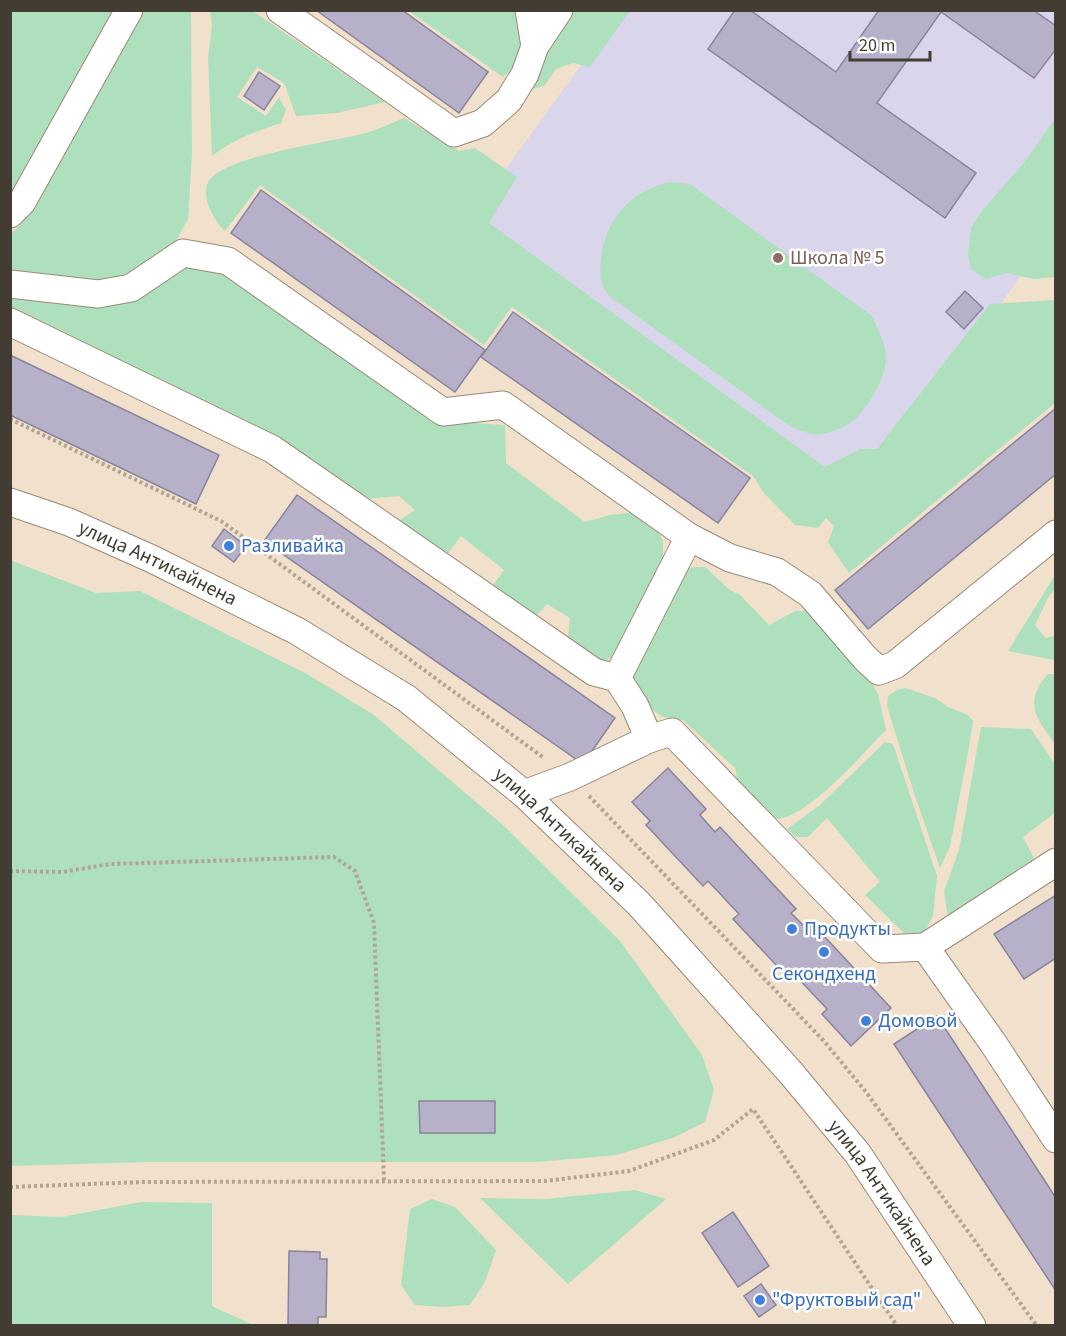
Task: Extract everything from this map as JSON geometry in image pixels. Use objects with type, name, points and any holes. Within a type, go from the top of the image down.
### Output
[{"type":"street","points":[[10,214],[22,202],[129,10]]},
{"type":"street","points":[[280,10],[454,133],[483,123],[509,100],[525,74],[535,46],[559,10]]},
{"type":"street","points":[[529,10],[535,46]]},
{"type":"street","points":[[10,284],[98,294],[131,288],[183,254],[228,261],[443,412],[503,405],[689,537],[730,558],[777,572],[810,594],[879,671],[895,665],[1056,534]]},
{"type":"street","points":[[10,322],[272,449],[594,672],[616,678],[635,706],[649,739]]},
{"type":"street","name":"улица Антикайнена","points":[[10,502],[69,522],[152,559],[297,632],[406,698],[524,794],[639,904],[791,1073],[858,1154],[972,1326]]},
{"type":"street","points":[[616,678],[689,537]]},
{"type":"street","points":[[524,794],[570,777],[649,739],[672,732],[882,949],[925,947],[1056,862]]},
{"type":"street","points":[[925,947],[973,1014],[1056,1139]]},
{"type":"path","points":[[10,871],[63,872],[111,864],[334,856],[355,871],[374,923],[384,1180]]},
{"type":"path","points":[[10,1187],[143,1182],[545,1180],[629,1171],[714,1140],[753,1109],[897,1326]]},
{"type":"shaded area","name":"Школа № 5","points":[[620,11],[1055,11],[1055,228],[860,501],[469,220]]},
{"type":"green space","points":[[11,11],[114,11],[11,199]]},
{"type":"green space","points":[[143,11],[191,11],[192,154],[188,219],[174,245],[129,273],[101,281],[11,272],[11,234],[30,214],[105,70],[124,37]]},
{"type":"green space","points":[[210,11],[253,11],[385,102],[337,113],[296,116],[284,83],[257,67],[237,97],[266,116],[279,97],[286,110],[281,123],[245,136],[212,156],[208,57],[212,26]]},
{"type":"green space","points":[[409,11],[519,11],[522,44],[515,67],[503,77]]},
{"type":"green space","points":[[570,11],[630,11],[590,67],[573,63],[556,69],[544,86],[529,90],[535,69]]},
{"type":"green space","points":[[404,118],[459,151],[475,148],[517,177],[489,223],[825,467],[860,449],[877,449],[990,304],[1055,300],[1055,403],[849,573],[828,542],[834,526],[826,518],[818,528],[795,525],[764,493],[753,476],[512,307],[484,345],[260,185],[225,231],[212,213],[207,198],[207,184],[211,178],[223,170],[262,156],[369,132]]},
{"type":"green space","points":[[1055,119],[1055,277],[1034,279],[1006,273],[986,279],[971,269],[968,255],[971,228],[980,213],[1024,163]]},
{"type":"green space","points":[[669,182],[690,184],[871,315],[884,344],[886,362],[881,380],[872,398],[861,413],[847,425],[824,434],[808,433],[791,427],[609,296],[600,276],[600,269],[602,251],[611,226],[625,206],[634,198]]},
{"type":"green space","points":[[184,267],[223,272],[438,423],[450,426],[465,417],[474,423],[505,425],[506,463],[585,522],[610,515],[638,512],[654,524],[663,541],[663,563],[613,656],[603,662],[576,653],[568,637],[570,618],[547,604],[534,618],[501,596],[494,584],[504,570],[461,536],[447,555],[399,521],[415,510],[399,496],[364,499],[11,311],[11,293],[99,303]]},
{"type":"green space","points":[[10,560],[96,593],[140,591],[307,674],[374,715],[504,826],[620,941],[702,1055],[714,1090],[705,1122],[675,1137],[617,1155],[537,1162],[147,1162],[11,1166]]},
{"type":"green space","points":[[705,567],[730,590],[740,595],[769,625],[795,611],[809,611],[871,682],[878,694],[886,730],[819,797],[789,816],[776,819],[737,784],[736,769],[683,720],[672,719],[655,712],[644,698],[631,671],[687,569]]},
{"type":"green space","points":[[1055,575],[1055,590],[1050,594],[1035,625],[1046,638],[1055,636],[1055,660],[1008,651]]},
{"type":"green space","points":[[1048,674],[1055,674],[1055,744],[1038,718],[1034,702],[1040,684]]},
{"type":"green space","points":[[905,688],[935,698],[948,707],[968,715],[973,721],[950,847],[940,868],[887,706],[888,696]]},
{"type":"green space","points":[[981,727],[1031,729],[1056,766],[1055,813],[1023,837],[1036,862],[948,919],[944,891],[959,850]]},
{"type":"green space","points":[[885,742],[893,744],[937,876],[933,916],[926,930],[917,934],[904,933],[865,895],[880,882],[827,818],[808,837],[796,837],[787,829],[820,805]]},
{"type":"green space","points":[[635,1190],[666,1199],[568,1284],[480,1198],[545,1199]]},
{"type":"green space","points":[[432,1199],[455,1207],[496,1250],[485,1282],[470,1305],[443,1307],[415,1305],[401,1285],[410,1209]]},
{"type":"green space","points":[[141,1202],[212,1203],[212,1306],[253,1325],[11,1325],[11,1215],[62,1217]]},
{"type":"building","points":[[316,10],[402,10],[488,72],[459,113]]},
{"type":"building","points":[[735,10],[750,10],[836,72],[879,10],[1033,10],[1056,26],[1056,49],[1034,78],[941,12],[877,103],[976,173],[945,218],[708,49]]},
{"type":"building","points":[[259,72],[280,86],[264,110],[244,96]]},
{"type":"building","points":[[261,190],[485,350],[455,392],[231,233]]},
{"type":"building","points":[[965,291],[983,308],[964,329],[946,312]]},
{"type":"building","points":[[513,312],[750,478],[718,523],[481,357]]},
{"type":"building","points":[[10,355],[219,455],[196,504],[10,415]]},
{"type":"building","points":[[1056,408],[1056,474],[868,629],[835,590]]},
{"type":"building","points":[[297,495],[615,718],[583,764],[264,541]]},
{"type":"building","name":"Разливайка","points":[[224,529],[246,546],[234,562],[212,546]]},
{"type":"building","points":[[668,768],[706,809],[700,815],[715,832],[720,827],[796,909],[791,913],[804,926],[810,921],[891,1008],[851,1046],[822,1014],[827,1009],[796,976],[791,981],[733,919],[739,914],[708,881],[703,886],[646,825],[650,821],[632,802]]},
{"type":"building","points":[[1056,895],[1056,958],[1024,979],[994,934]]},
{"type":"building","points":[[937,1016],[1056,1198],[1056,1291],[894,1044]]},
{"type":"building","points":[[419,1101],[495,1101],[495,1133],[420,1133]]},
{"type":"building","points":[[733,1212],[769,1266],[738,1287],[702,1233]]},
{"type":"building","points":[[289,1251],[320,1252],[320,1259],[327,1259],[326,1317],[318,1317],[318,1326],[288,1326]]},
{"type":"building","name":"\"Фруктовый сад\"","points":[[761,1284],[776,1305],[759,1317],[744,1296]]},
{"type":"place","name":"Школа № 5","points":[[778,258]]},
{"type":"place","name":"Разливайка","points":[[229,546]]},
{"type":"place","name":"Продукты","points":[[792,929]]},
{"type":"place","name":"Секондхенд","points":[[824,952]]},
{"type":"place","name":"Домовой","points":[[866,1021]]},
{"type":"place","name":"\"Фруктовый сад\"","points":[[760,1300]]}]
